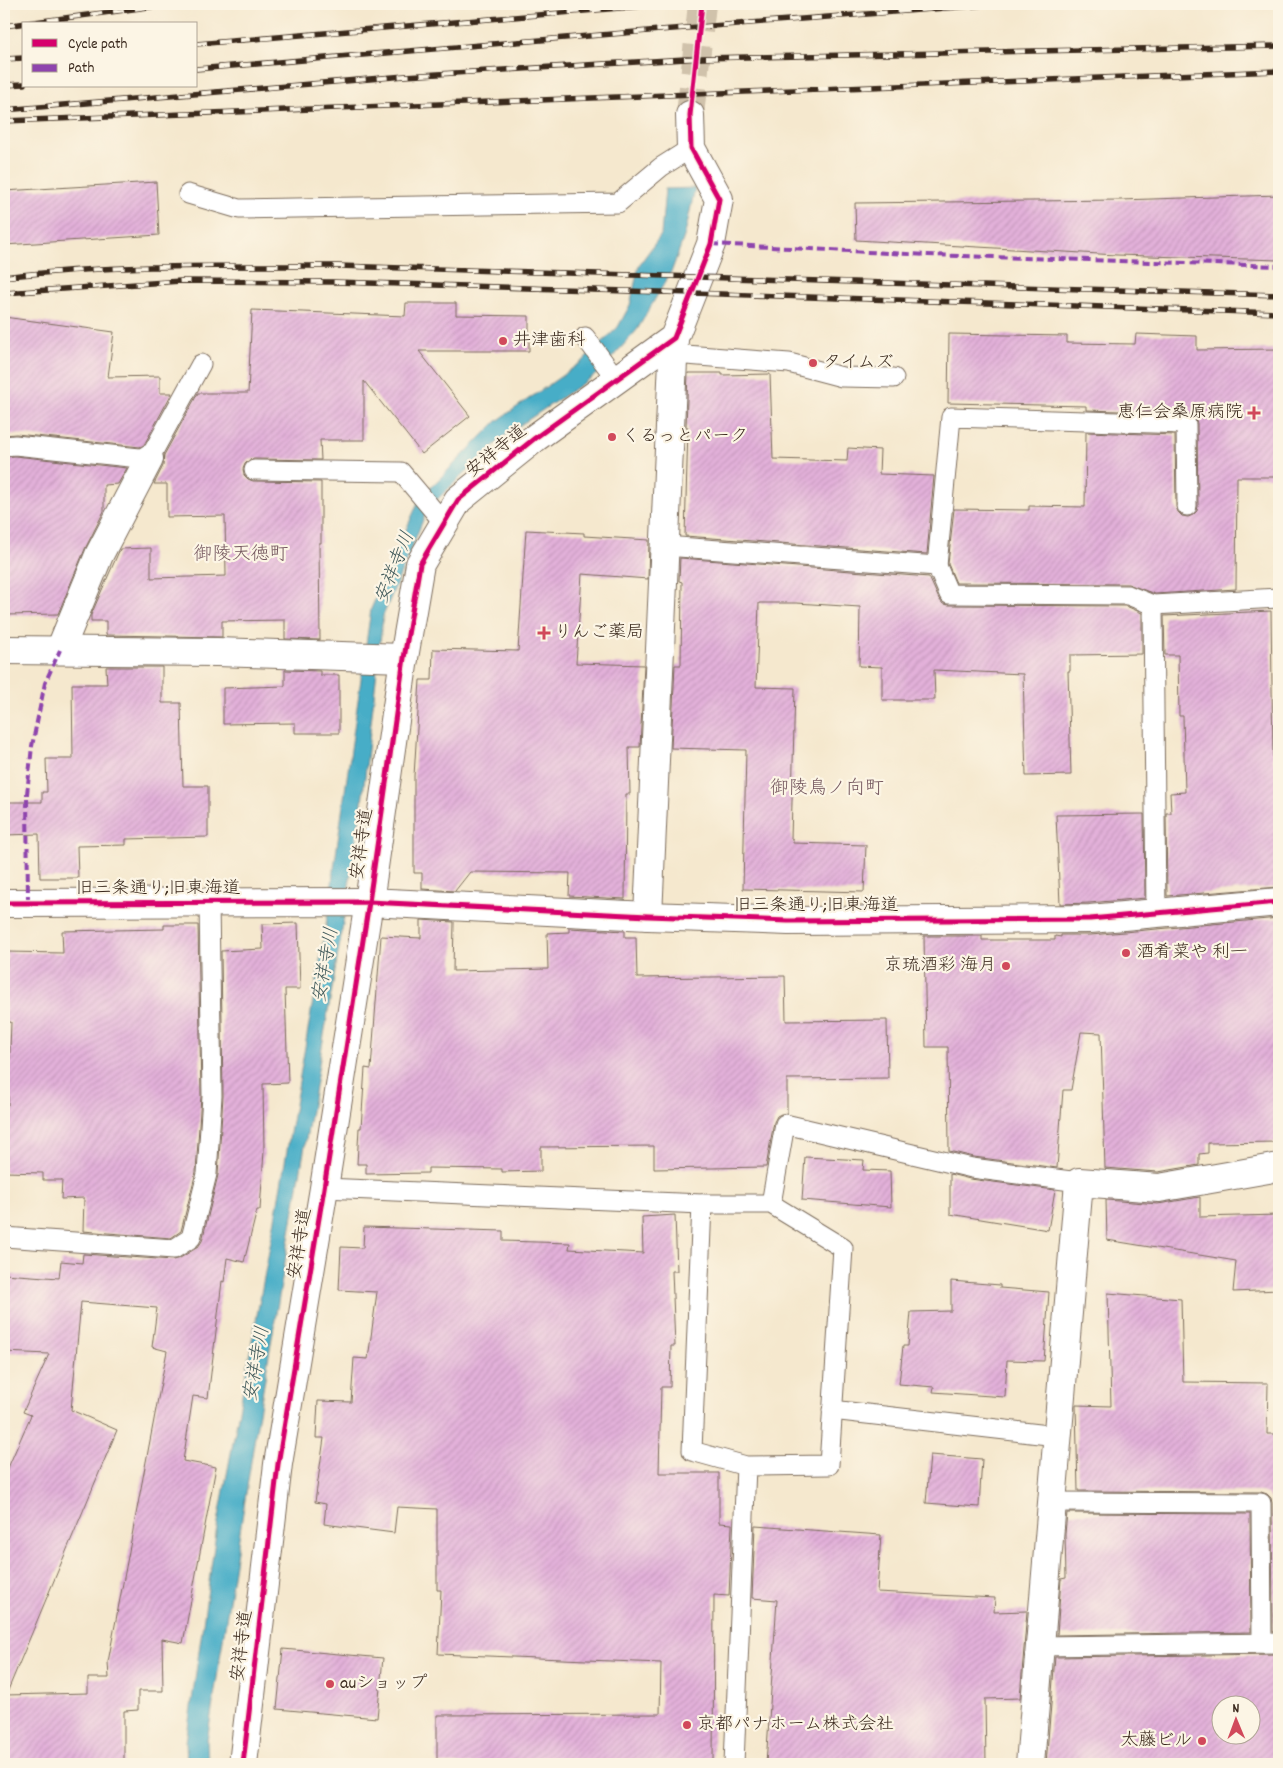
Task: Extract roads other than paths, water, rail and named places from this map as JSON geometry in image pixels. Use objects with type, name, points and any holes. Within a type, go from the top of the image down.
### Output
[{"type":"street","points":[[648,916],[674,346],[711,244],[719,199],[691,148],[690,115]]},
{"type":"street","name":"安祥寺道","points":[[242,1764],[278,1464],[324,1188],[360,902],[399,658],[420,564],[441,519],[458,500],[612,374],[674,346]]},
{"type":"street","points":[[60,650],[99,555],[149,458]]},
{"type":"street","points":[[4,650],[217,652],[399,658]]},
{"type":"street","name":"旧三条通り;旧東海道","points":[[4,903],[360,902],[788,921],[1090,919],[1279,902]]},
{"type":"street","points":[[1030,1764],[1079,1182],[1159,1188],[1279,1167]]},
{"type":"lane","points":[[188,194],[238,209],[618,203],[660,167],[691,148]]},
{"type":"lane","points":[[585,337],[612,374]]},
{"type":"lane","points":[[674,346],[789,363],[842,377],[894,378]]},
{"type":"lane","points":[[4,446],[15,445],[149,458],[201,364]]},
{"type":"lane","points":[[1187,506],[1186,424],[951,417],[937,566],[949,594],[1128,595],[1153,605],[1279,598]]},
{"type":"lane","points":[[254,470],[401,472],[441,519]]},
{"type":"lane","points":[[665,546],[937,566]]},
{"type":"lane","points":[[1153,605],[1156,914]]},
{"type":"lane","points":[[4,1237],[174,1249],[191,1238],[207,1174],[212,1096],[209,903]]},
{"type":"lane","points":[[771,1204],[785,1124],[972,1168],[1079,1182]]},
{"type":"lane","points":[[324,1188],[702,1204],[771,1204],[843,1248],[829,1466],[746,1466],[692,1451],[702,1204]]},
{"type":"lane","points":[[832,1410],[1057,1436]]},
{"type":"lane","points":[[734,1764],[746,1466]]},
{"type":"lane","points":[[1040,1646],[1271,1643],[1260,1502],[1052,1502]]},
{"type":"water","name":"安祥寺川","points":[[695,188],[685,234],[672,270],[637,330],[598,373],[504,436],[428,508],[383,616],[362,803],[255,1436],[207,1741],[208,1764],[187,1764],[186,1742],[216,1533],[276,1214],[325,932],[371,609],[420,498],[497,421],[583,361],[618,327],[630,305],[639,265],[661,235],[665,189]]},
{"type":"tunnel","points":[[690,115],[702,4]]},
{"type":"railway","points":[[34,22],[171,4]]},
{"type":"railway","points":[[198,44],[667,4]]},
{"type":"railway","points":[[198,69],[998,4]]},
{"type":"railway","points":[[4,26],[22,24]]},
{"type":"railway","points":[[4,110],[405,76],[702,58],[1279,46]]},
{"type":"railway","points":[[4,59],[22,58]]},
{"type":"railway","points":[[4,121],[1279,71]]},
{"type":"railway","points":[[4,85],[22,84]]},
{"type":"railway","points":[[4,277],[128,268],[338,266],[1279,295]]},
{"type":"railway","points":[[4,293],[181,281],[335,282],[1279,313]]},
{"type":"place","name":"井津歯科","points":[[503,341]]},
{"type":"place","name":"タイムズ","points":[[813,363]]},
{"type":"place","name":"恵仁会桑原病院","points":[[1254,413]]},
{"type":"place","name":"くるっとパーク","points":[[612,437]]},
{"type":"place","name":"りんご薬局","points":[[544,633]]},
{"type":"place","name":"酒肴菜や 利一","points":[[1126,953]]},
{"type":"place","name":"京琉酒彩 海月","points":[[1006,966]]},
{"type":"place","name":"auショップ","points":[[330,1684]]},
{"type":"place","name":"京都パナホーム株式会社","points":[[687,1725]]},
{"type":"place","name":"太藤ビル","points":[[1202,1741]]},
{"type":"district","name":"御陵天徳町","points":[[241,555]]},
{"type":"district","name":"御陵鳥ノ向町","points":[[827,789]]}]
